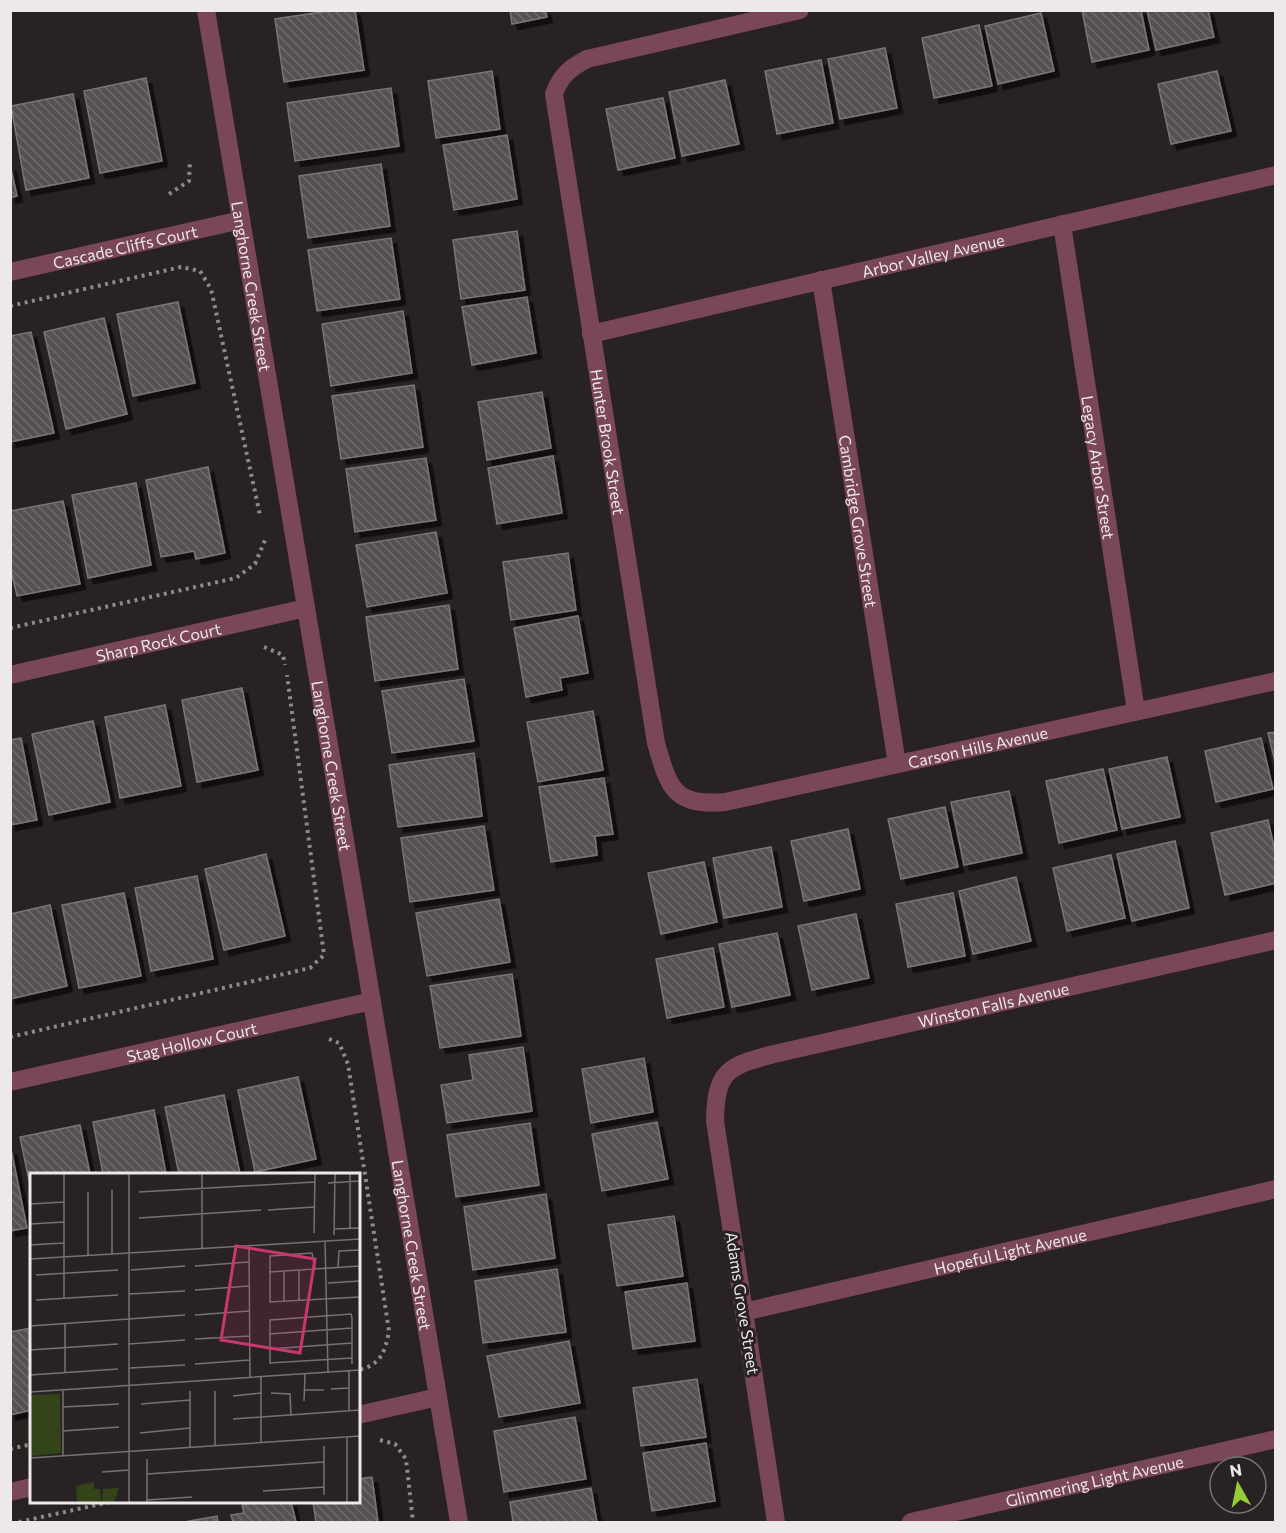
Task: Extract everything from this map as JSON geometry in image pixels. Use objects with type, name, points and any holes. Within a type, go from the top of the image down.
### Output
[{"type":"street","name":"Langhorne Creek Street","points":[[206,10],[459,1522]]},
{"type":"street","name":"Hunter Brook Street","points":[[681,797],[670,783],[656,743],[554,94],[559,80],[569,68],[587,59],[800,10]]},
{"type":"street","name":"Arbor Valley Avenue","points":[[591,334],[1275,175]]},
{"type":"street","name":"Cascade Cliffs Court","points":[[10,272],[241,220]]},
{"type":"street","name":"Legacy Arbor Street","points":[[1062,224],[1136,711]]},
{"type":"street","name":"Cambridge Grove Street","points":[[820,280],[897,764]]},
{"type":"street","name":"Sharp Rock Court","points":[[10,675],[306,608]]},
{"type":"street","name":"Carson Hills Avenue","points":[[681,797],[699,804],[725,802],[1275,681]]},
{"type":"street","name":"Winston Falls Avenue","points":[[720,1083],[731,1068],[748,1060],[1275,940]]},
{"type":"street","name":"Stag Hollow Court","points":[[10,1082],[372,1001]]},
{"type":"street","name":"Adams Grove Street","points":[[720,1083],[715,1121],[776,1522]]},
{"type":"street","name":"Hopeful Light Avenue","points":[[744,1312],[1275,1189]]},
{"type":"street","points":[[360,1415],[438,1397]]},
{"type":"street","name":"Glimmering Light Avenue","points":[[911,1522],[1275,1439]]},
{"type":"street","points":[[10,1492],[30,1487]]},
{"type":"path","points":[[169,194],[180,190],[189,181],[190,160]]},
{"type":"path","points":[[10,306],[181,267],[200,271],[211,289],[261,519]]},
{"type":"path","points":[[10,628],[236,578],[255,564],[266,542],[263,531]]},
{"type":"path","points":[[10,1037],[310,968],[324,955],[286,668],[283,655],[260,646]]},
{"type":"path","points":[[320,1034],[339,1043],[348,1064],[389,1331],[385,1354],[370,1368],[360,1370]]},
{"type":"path","points":[[378,1439],[395,1444],[406,1460],[413,1522]]},
{"type":"path","points":[[10,1449],[30,1444]]},
{"type":"path","points":[[20,1522],[106,1503]]},
{"type":"building","points":[[335,10],[355,10],[364,70],[284,82],[275,19]]},
{"type":"building","points":[[510,10],[545,10],[547,17],[512,24]]},
{"type":"building","points":[[1082,10],[1141,10],[1149,50],[1092,62]]},
{"type":"building","points":[[1147,10],[1208,10],[1214,37],[1156,50]]},
{"type":"building","points":[[1041,13],[1054,71],[998,84],[985,26]]},
{"type":"building","points":[[979,25],[992,86],[934,98],[922,38]]},
{"type":"building","points":[[885,48],[897,108],[840,119],[828,59]]},
{"type":"building","points":[[821,60],[833,123],[777,134],[765,71]]},
{"type":"building","points":[[492,71],[500,129],[436,138],[428,81]]},
{"type":"building","points":[[1217,71],[1231,131],[1171,144],[1158,84]]},
{"type":"building","points":[[146,78],[162,161],[100,173],[84,91]]},
{"type":"building","points":[[725,80],[739,144],[682,156],[669,92]]},
{"type":"building","points":[[391,88],[399,146],[295,161],[287,103]]},
{"type":"building","points":[[73,94],[89,178],[26,190],[11,106]]},
{"type":"building","points":[[663,98],[675,158],[618,170],[606,109]]},
{"type":"building","points":[[507,135],[517,199],[454,210],[443,145]]},
{"type":"building","points":[[10,164],[17,196],[10,198]]},
{"type":"building","points":[[381,164],[390,226],[308,238],[299,176]]},
{"type":"building","points":[[517,231],[525,290],[461,299],[453,240]]},
{"type":"building","points":[[391,238],[400,299],[317,311],[308,250]]},
{"type":"building","points":[[527,297],[536,353],[472,365],[462,307]]},
{"type":"building","points":[[178,302],[195,383],[133,396],[117,314]]},
{"type":"building","points":[[403,311],[412,373],[331,386],[322,324]]},
{"type":"building","points":[[104,318],[127,414],[66,429],[44,332]]},
{"type":"building","points":[[31,332],[54,433],[10,442],[10,336]]},
{"type":"building","points":[[414,385],[423,447],[341,459],[332,396]]},
{"type":"building","points":[[542,392],[551,448],[487,460],[478,402]]},
{"type":"building","points":[[553,456],[562,513],[497,524],[488,468]]},
{"type":"building","points":[[426,458],[436,520],[355,532],[346,469]]},
{"type":"building","points":[[208,467],[225,553],[196,559],[194,551],[161,557],[146,480]]},
{"type":"building","points":[[136,483],[151,565],[88,578],[72,495]]},
{"type":"building","points":[[63,501],[80,584],[17,596],[10,566],[10,511]]},
{"type":"building","points":[[436,532],[447,593],[367,607],[356,545]]},
{"type":"building","points":[[568,553],[576,610],[511,620],[503,562]]},
{"type":"building","points":[[449,605],[458,669],[375,681],[366,617]]},
{"type":"building","points":[[578,616],[588,673],[560,678],[562,690],[526,697],[514,628]]},
{"type":"building","points":[[464,679],[474,741],[392,753],[382,691]]},
{"type":"building","points":[[242,688],[258,770],[197,782],[182,700]]},
{"type":"building","points":[[165,705],[181,786],[120,798],[105,717]]},
{"type":"building","points":[[593,711],[603,770],[538,782],[527,722]]},
{"type":"building","points":[[93,721],[110,802],[49,815],[32,734]]},
{"type":"building","points":[[1276,732],[1276,766],[1268,733]]},
{"type":"building","points":[[21,738],[37,820],[10,825],[10,740]]},
{"type":"building","points":[[1261,738],[1273,789],[1216,802],[1205,751]]},
{"type":"building","points":[[474,753],[482,816],[398,827],[389,765]]},
{"type":"building","points":[[1167,757],[1180,817],[1122,829],[1109,769]]},
{"type":"building","points":[[1103,769],[1117,830],[1059,843],[1046,781]]},
{"type":"building","points":[[604,778],[613,834],[595,836],[597,855],[551,862],[539,787]]},
{"type":"building","points":[[1009,791],[1022,853],[964,865],[951,802]]},
{"type":"building","points":[[945,807],[958,867],[901,879],[888,819]]},
{"type":"building","points":[[1268,820],[1276,856],[1276,883],[1225,895],[1211,833]]},
{"type":"building","points":[[484,826],[494,890],[410,902],[401,838]]},
{"type":"building","points":[[848,829],[860,889],[804,901],[791,841]]},
{"type":"building","points":[[1175,841],[1189,908],[1132,921],[1117,854]]},
{"type":"building","points":[[771,847],[782,907],[724,918],[713,858]]},
{"type":"building","points":[[266,854],[285,936],[224,950],[205,869]]},
{"type":"building","points":[[1111,855],[1125,918],[1067,931],[1053,868]]},
{"type":"building","points":[[704,862],[717,922],[661,934],[648,873]]},
{"type":"building","points":[[197,876],[213,959],[151,971],[135,888]]},
{"type":"building","points":[[1016,877],[1031,941],[973,954],[959,891]]},
{"type":"building","points":[[124,893],[141,976],[79,988],[62,905]]},
{"type":"building","points":[[953,893],[965,956],[908,967],[896,904]]},
{"type":"building","points":[[499,899],[510,962],[427,976],[416,913]]},
{"type":"building","points":[[50,905],[67,986],[10,999],[10,914]]},
{"type":"building","points":[[856,914],[869,978],[812,990],[798,926]]},
{"type":"building","points":[[777,933],[790,995],[732,1007],[719,944]]},
{"type":"building","points":[[713,948],[724,1007],[667,1018],[656,959]]},
{"type":"building","points":[[512,974],[521,1036],[440,1048],[430,986]]},
{"type":"building","points":[[523,1047],[532,1111],[447,1123],[441,1085],[473,1080],[469,1055]]},
{"type":"building","points":[[644,1058],[653,1112],[591,1123],[582,1069]]},
{"type":"building","points":[[298,1077],[316,1159],[255,1172],[238,1090]]},
{"type":"building","points":[[224,1095],[240,1173],[179,1173],[165,1107]]},
{"type":"building","points":[[154,1110],[166,1173],[103,1173],[93,1122]]},
{"type":"building","points":[[657,1122],[668,1179],[602,1191],[592,1134]]},
{"type":"building","points":[[530,1123],[539,1185],[456,1197],[447,1135]]},
{"type":"building","points":[[80,1125],[90,1173],[30,1173],[30,1185],[20,1137]]},
{"type":"building","points":[[10,1149],[27,1228],[10,1231]]},
{"type":"building","points":[[546,1194],[555,1258],[473,1270],[464,1207]]},
{"type":"building","points":[[674,1216],[683,1276],[617,1286],[608,1225]]},
{"type":"building","points":[[557,1269],[566,1332],[483,1343],[475,1281]]},
{"type":"building","points":[[687,1283],[695,1341],[633,1349],[625,1292]]},
{"type":"building","points":[[30,1328],[30,1410],[10,1415],[10,1332]]},
{"type":"building","points":[[569,1341],[580,1403],[499,1417],[487,1356]]},
{"type":"building","points":[[697,1379],[706,1437],[641,1446],[633,1388]]},
{"type":"building","points":[[575,1417],[586,1479],[504,1492],[494,1431]]},
{"type":"building","points":[[706,1443],[715,1501],[652,1511],[643,1453]]},
{"type":"building","points":[[372,1477],[378,1522],[316,1522],[313,1503],[360,1503],[360,1479]]},
{"type":"building","points":[[591,1488],[597,1522],[513,1522],[510,1502]]},
{"type":"building","points":[[291,1503],[296,1522],[233,1522],[231,1515],[244,1513],[242,1505]]},
{"type":"building","points":[[217,1516],[218,1522],[184,1522]]}]
